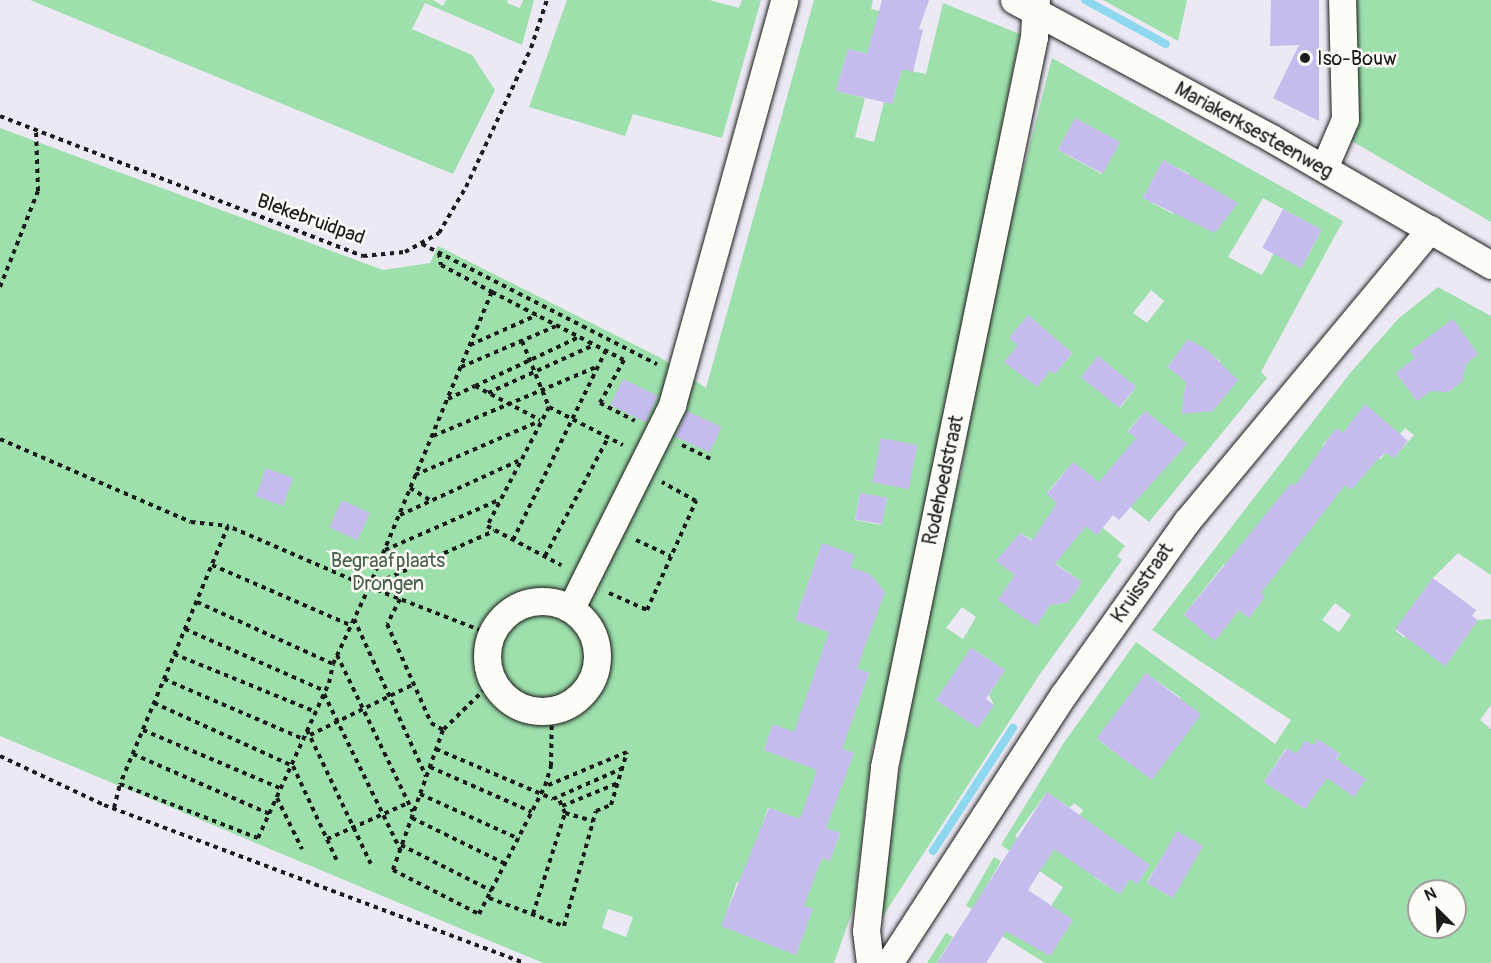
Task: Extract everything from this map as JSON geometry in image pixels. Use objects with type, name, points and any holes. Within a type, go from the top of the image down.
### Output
[{"type":"street","points":[[570,608],[659,433],[680,376],[784,0]]},
{"type":"street","points":[[1324,168],[1345,119],[1342,0]]},
{"type":"street","name":"Mariakerksesteenweg","points":[[1028,4],[1324,168],[1491,265]]},
{"type":"street","name":"Rodehoedstraat","points":[[870,963],[866,931],[884,767],[1034,37],[1028,4]]},
{"type":"street","name":"Kruisstraat","points":[[889,963],[1064,694],[1187,521],[1430,229]]},
{"type":"street","points":[[533,601],[570,608],[585,620],[595,637],[598,656],[595,675],[585,692],[570,704],[552,711],[517,706],[492,682],[486,650],[490,634],[501,618],[533,601]]},
{"type":"path","name":"Blekebruidpad","points":[[0,116],[363,256],[405,252],[439,233],[466,188],[531,48],[547,0]]},
{"type":"path","points":[[0,287],[38,191],[36,130]]},
{"type":"path","points":[[422,244],[680,376]]},
{"type":"path","points":[[439,253],[441,265],[624,360],[600,403],[711,459]]},
{"type":"path","points":[[120,784],[258,838],[293,766],[324,692],[333,664],[369,587],[492,292]]},
{"type":"path","points":[[470,345],[537,315]]},
{"type":"path","points":[[460,368],[557,325]]},
{"type":"path","points":[[448,399],[529,358],[579,337]]},
{"type":"path","points":[[522,341],[549,407],[646,457]]},
{"type":"path","points":[[488,393],[594,345]]},
{"type":"path","points":[[513,540],[606,350]]},
{"type":"path","points":[[432,436],[540,388],[599,366]]},
{"type":"path","points":[[475,386],[541,421]]},
{"type":"path","points":[[487,526],[519,460],[549,407]]},
{"type":"path","points":[[416,476],[541,421]]},
{"type":"path","points":[[545,556],[608,438]]},
{"type":"path","points":[[0,439],[191,522],[228,526],[369,587],[490,634]]},
{"type":"path","points":[[399,515],[519,460]]},
{"type":"path","points":[[410,488],[431,500]]},
{"type":"path","points":[[384,550],[500,500]]},
{"type":"path","points":[[114,808],[120,784],[228,526]]},
{"type":"path","points":[[369,587],[495,531]]},
{"type":"path","points":[[636,540],[671,556]]},
{"type":"path","points":[[212,565],[352,626]]},
{"type":"path","points":[[400,599],[387,624],[431,723],[443,730]]},
{"type":"path","points":[[196,602],[333,664]]},
{"type":"path","points":[[354,619],[426,777]]},
{"type":"path","points":[[185,629],[324,692],[382,815],[400,847],[492,891]]},
{"type":"path","points":[[174,654],[316,712]]},
{"type":"path","points":[[337,655],[406,804],[413,812]]},
{"type":"path","points":[[164,679],[303,739]]},
{"type":"path","points":[[492,682],[443,730],[393,870],[479,914],[545,786],[551,766],[552,711]]},
{"type":"path","points":[[310,735],[414,684]]},
{"type":"path","points":[[154,703],[293,766],[337,861]]},
{"type":"path","points":[[143,730],[282,789]]},
{"type":"path","points":[[307,730],[371,864]]},
{"type":"path","points":[[436,749],[541,794],[558,797],[623,768]]},
{"type":"path","points":[[489,898],[564,926],[596,811],[611,805],[627,752],[545,786]]},
{"type":"path","points":[[133,754],[270,814]]},
{"type":"path","points":[[0,756],[114,808],[524,963]]},
{"type":"path","points":[[430,767],[532,812]]},
{"type":"path","points":[[562,806],[618,783]]},
{"type":"path","points":[[420,795],[519,839]]},
{"type":"path","points":[[533,914],[565,813],[558,797]]},
{"type":"path","points":[[278,798],[302,849]]},
{"type":"path","points":[[327,839],[406,804]]},
{"type":"path","points":[[565,813],[593,821]]},
{"type":"path","points":[[411,818],[506,864]]},
{"type":"green space","points":[[30,0],[433,0],[443,6],[446,0],[508,0],[507,3],[520,8],[523,0],[534,0],[522,45],[425,3],[412,29],[472,55],[495,90],[453,174]]},
{"type":"green space","points":[[567,0],[709,0],[739,8],[742,0],[761,0],[722,138],[633,114],[625,136],[529,107]]},
{"type":"green space","name":"Begraafplaats Drongen","points":[[814,0],[873,0],[871,9],[879,11],[876,56],[848,49],[836,91],[865,98],[855,137],[874,142],[884,102],[892,104],[902,69],[926,74],[943,3],[1020,34],[896,667],[872,749],[854,907],[834,963],[543,963],[0,736],[0,128],[383,270],[430,263],[438,246],[661,358],[706,388]],"holes":[[[917,445],[908,489],[872,482]],[[860,493],[887,498],[881,525],[855,520]],[[822,544],[854,555],[846,578],[865,645],[795,620]],[[822,655],[869,673],[853,717]],[[773,725],[854,753],[817,770],[764,750]],[[768,808],[840,833],[830,861],[822,858],[816,874],[753,852]],[[737,882],[812,909],[796,955],[722,926]],[[608,909],[633,917],[626,937],[602,928]]]},
{"type":"green space","points":[[1103,0],[1187,0],[1178,41]]},
{"type":"green space","points":[[1352,0],[1491,0],[1491,222],[1350,140],[1356,128]]},
{"type":"green space","points":[[1052,58],[1343,221],[1261,372],[1267,378],[1149,522],[1073,462],[1047,493],[1057,503],[1052,510],[1080,533],[1086,526],[1097,535],[1103,528],[1125,546],[1117,556],[1122,560],[1040,674],[881,919],[898,779],[952,475],[960,480],[978,363],[999,265]],"holes":[[[1075,118],[1119,142],[1102,174],[1058,150]],[[1163,160],[1189,174],[1173,214],[1143,198]],[[1263,198],[1322,230],[1302,267],[1274,253],[1262,275],[1228,257]],[[1151,290],[1164,301],[1147,323],[1133,313]],[[1028,315],[1072,353],[1055,374],[1050,371],[1037,387],[1005,362],[1018,345],[1010,337]],[[1188,339],[1220,361],[1213,411],[1202,412],[1184,397],[1186,382],[1168,367]],[[1098,356],[1136,387],[1120,408],[1081,377]],[[1145,411],[1186,444],[1173,460],[1128,431]],[[1021,533],[1045,549],[1042,554],[1082,582],[1068,602],[1050,605],[1036,626],[1021,604],[1004,591],[1015,575],[997,561]],[[962,607],[976,617],[963,639],[946,628]],[[973,649],[1005,670],[989,695],[994,705],[980,725],[975,726],[963,718],[960,704],[946,707],[936,700]]]},
{"type":"green space","points":[[1438,287],[1491,316],[1491,575],[1458,553],[1433,578],[1395,630],[1404,638],[1411,628],[1424,650],[1445,666],[1478,620],[1491,619],[1491,705],[1480,720],[1491,729],[1491,963],[1045,963],[1002,936],[1011,922],[1050,955],[1073,920],[1051,906],[1063,887],[1001,845],[1063,744],[1136,642],[1275,744],[1291,720],[1152,630],[1351,372],[1399,318]],"holes":[[[1453,320],[1478,354],[1459,369],[1463,381],[1448,392],[1438,385],[1417,401],[1396,373],[1415,358],[1410,351]],[[1365,405],[1400,434],[1405,428],[1414,435],[1394,458],[1386,453],[1380,459],[1368,449],[1348,474],[1358,482],[1351,490],[1318,463],[1328,451],[1322,446],[1336,429],[1343,433]],[[1224,564],[1265,597],[1249,618],[1239,610],[1215,640],[1184,615]],[[1335,603],[1351,615],[1339,632],[1322,620]],[[1146,673],[1181,698],[1132,765],[1098,740]],[[1318,739],[1340,754],[1305,809],[1264,782],[1286,748],[1296,754],[1313,747]],[[1047,792],[1070,808],[1074,803],[1083,810],[1074,824],[1144,874],[1137,884],[1130,879],[1120,894],[1094,877],[1104,862],[1054,849],[1048,858],[1015,836]],[[1177,832],[1170,897],[1147,882]]]},
{"type":"green space","points":[[994,857],[1001,861],[973,909],[966,905]]},
{"type":"green space","points":[[946,933],[953,937],[937,963],[927,963]]},
{"type":"building","points":[[882,0],[929,0],[919,29],[923,30],[913,72],[902,69],[892,104],[836,91],[848,49],[867,54]]},
{"type":"building","name":"Iso-Bouw","points":[[1271,0],[1319,0],[1319,121],[1273,98],[1299,45],[1270,46]]},
{"type":"building","points":[[1075,118],[1120,142],[1103,174],[1058,150]]},
{"type":"building","points":[[1163,160],[1238,203],[1215,233],[1143,198]]},
{"type":"building","points":[[1283,209],[1322,230],[1301,269],[1262,248]]},
{"type":"building","points":[[1028,315],[1072,353],[1055,374],[1050,371],[1037,387],[1004,362],[1018,345],[1009,338]]},
{"type":"building","points":[[1453,319],[1478,354],[1466,364],[1463,381],[1448,392],[1431,391],[1417,401],[1396,373],[1415,358],[1410,351]]},
{"type":"building","points":[[1188,339],[1206,349],[1238,380],[1213,411],[1181,414],[1186,382],[1168,367]]},
{"type":"building","points":[[1098,356],[1136,387],[1119,408],[1081,377]]},
{"type":"building","points":[[623,379],[658,396],[645,422],[610,405]]},
{"type":"building","points":[[1365,404],[1408,441],[1394,458],[1386,453],[1379,458],[1351,490],[1345,485],[1261,593],[1265,597],[1249,618],[1239,610],[1215,641],[1184,615],[1291,483],[1295,486],[1336,428],[1343,433]]},
{"type":"building","points":[[687,411],[721,427],[710,452],[675,436]]},
{"type":"building","points":[[1145,411],[1187,444],[1119,520],[1113,515],[1097,535],[1086,526],[1055,564],[1082,582],[1068,602],[1050,605],[1036,626],[998,600],[1015,575],[996,561],[1020,533],[1032,541],[1057,503],[1047,494],[1073,462],[1099,482],[1136,438],[1128,432]]},
{"type":"building","points":[[881,438],[917,445],[909,489],[872,482]]},
{"type":"building","points":[[266,468],[293,478],[283,506],[256,496]]},
{"type":"building","points":[[860,493],[887,498],[882,524],[855,520]]},
{"type":"building","points":[[342,500],[370,513],[357,540],[329,527]]},
{"type":"building","points":[[822,543],[855,555],[850,567],[870,574],[885,592],[857,668],[869,673],[842,749],[854,753],[826,828],[840,833],[830,861],[822,858],[804,906],[813,909],[796,955],[721,926],[769,808],[800,819],[817,770],[764,750],[773,724],[794,732],[829,632],[795,620]]},
{"type":"building","points":[[1433,578],[1476,610],[1472,616],[1478,620],[1445,666],[1395,629]]},
{"type":"building","points":[[971,648],[1005,670],[986,699],[994,705],[978,728],[936,700]]},
{"type":"building","points":[[1146,673],[1201,715],[1152,780],[1097,738]]},
{"type":"building","points":[[1318,739],[1340,754],[1336,759],[1366,779],[1354,797],[1327,778],[1305,809],[1264,782],[1287,748],[1296,754],[1305,741],[1314,745]]},
{"type":"building","points":[[1047,792],[1150,865],[1137,884],[1130,879],[1120,894],[1054,849],[1028,890],[1073,920],[1050,956],[1006,931],[986,963],[937,963]]},
{"type":"building","points":[[1177,831],[1203,846],[1173,898],[1147,883]]},
{"type":"waterway","points":[[1085,0],[1166,44]]},
{"type":"waterway","points":[[933,851],[1013,728]]},
{"type":"place","name":"Iso-Bouw","points":[[1305,58]]}]
